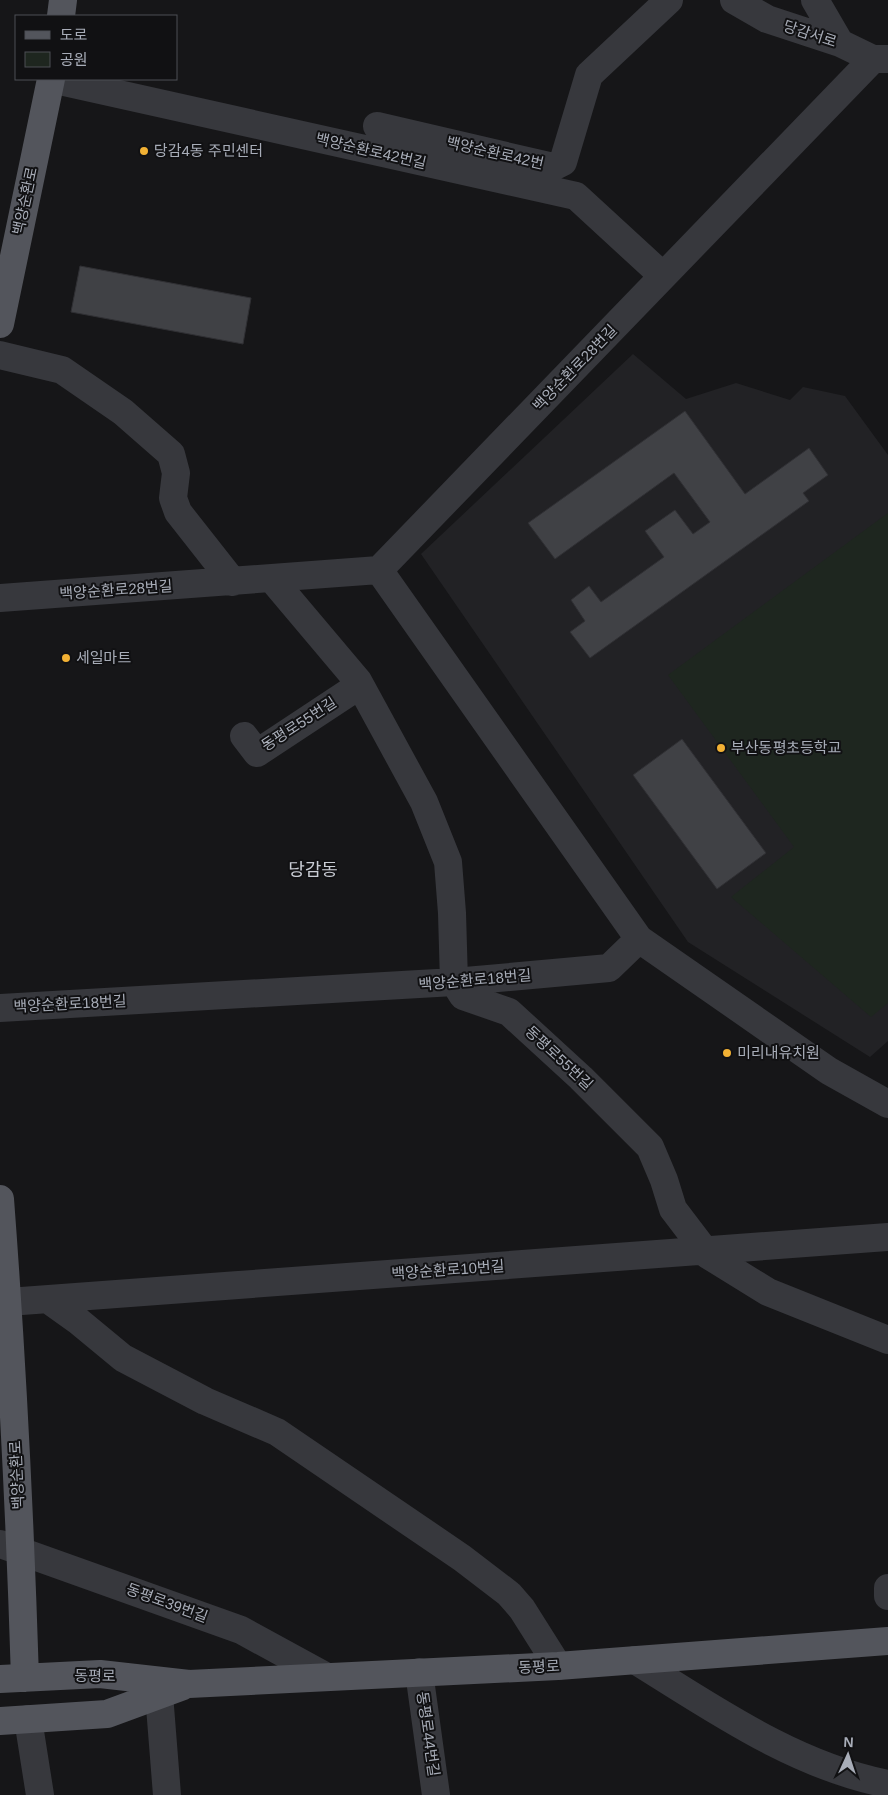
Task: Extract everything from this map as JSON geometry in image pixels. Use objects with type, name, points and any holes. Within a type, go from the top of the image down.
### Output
[{"type":"main road","points":[[61,15],[64,0]]},
{"type":"main road","name":"백양순환로","points":[[0,319],[51,80]]},
{"type":"main road","name":"백양순환로","points":[[0,1199],[3,1271],[8,1302],[12,1678]]},
{"type":"main road","name":"동평로","points":[[12,1678],[100,1674],[189,1684],[558,1666],[888,1640]]},
{"type":"main road","name":"동평로","points":[[0,1721],[107,1714],[189,1684]]},
{"type":"street","name":"백양순환로42번","points":[[377,126],[554,167],[563,162],[589,74],[669,0]]},
{"type":"street","name":"당감서로","points":[[734,0],[767,19],[840,43],[880,59]]},
{"type":"street","points":[[815,0],[840,43]]},
{"type":"street","name":"백양순환로28번길","points":[[0,598],[379,570],[663,276],[880,59]]},
{"type":"street","name":"백양순환로42번길","points":[[55,80],[576,196],[663,276]]},
{"type":"street","points":[[0,355],[62,370],[123,412],[171,454],[176,473],[173,498],[178,512],[233,582]]},
{"type":"street","points":[[379,570],[639,939],[829,1072],[888,1104]]},
{"type":"street","points":[[272,579],[360,685],[424,802],[448,862],[454,982]]},
{"type":"street","name":"동평로55번길","points":[[244,736],[256,753],[360,685]]},
{"type":"street","name":"백양순환로18번길","points":[[0,1008],[454,982],[609,968],[639,939]]},
{"type":"street","name":"동평로55번길","points":[[454,982],[463,996],[509,1012],[581,1078],[650,1146],[673,1209],[708,1255],[768,1292],[888,1340]]},
{"type":"street","name":"백양순환로10번길","points":[[8,1302],[888,1237]]},
{"type":"street","points":[[49,1300],[77,1320],[123,1358],[205,1401],[277,1432],[462,1558],[509,1594],[522,1609],[558,1666]]},
{"type":"street","name":"동평로39번길","points":[[11,1547],[241,1630],[327,1677]]},
{"type":"street","points":[[888,1588],[888,1596]]},
{"type":"street","points":[[635,1660],[736,1723],[830,1769],[856,1787],[888,1784]]},
{"type":"street","name":"동평로44번길","points":[[419,1672],[436,1795]]},
{"type":"street","points":[[159,1694],[167,1795]]},
{"type":"street","points":[[28,1719],[40,1795]]},
{"type":"shaded area","name":"부산동평초등학교","points":[[633,354],[686,399],[736,383],[790,400],[803,387],[845,396],[888,455],[888,1041],[870,1057],[688,942],[421,554]]},
{"type":"green space","points":[[888,513],[888,1003],[871,1017],[731,897],[794,847],[668,675]]},
{"type":"building","points":[[80,266],[251,298],[243,344],[71,312]]},
{"type":"building","points":[[685,411],[745,494],[809,448],[828,475],[803,493],[809,501],[590,658],[570,632],[585,621],[571,600],[589,586],[601,602],[664,557],[645,531],[675,510],[693,534],[710,522],[674,473],[555,559],[528,523]]},
{"type":"building","points":[[682,739],[766,853],[717,889],[633,775]]},
{"type":"place","name":"당감4동 주민센터","points":[[144,151]]},
{"type":"place","name":"세일마트","points":[[66,658]]},
{"type":"place","name":"부산동평초등학교","points":[[721,748]]},
{"type":"place","name":"미리내유치원","points":[[727,1053]]},
{"type":"district","name":"당감동","points":[[313,870]]}]
